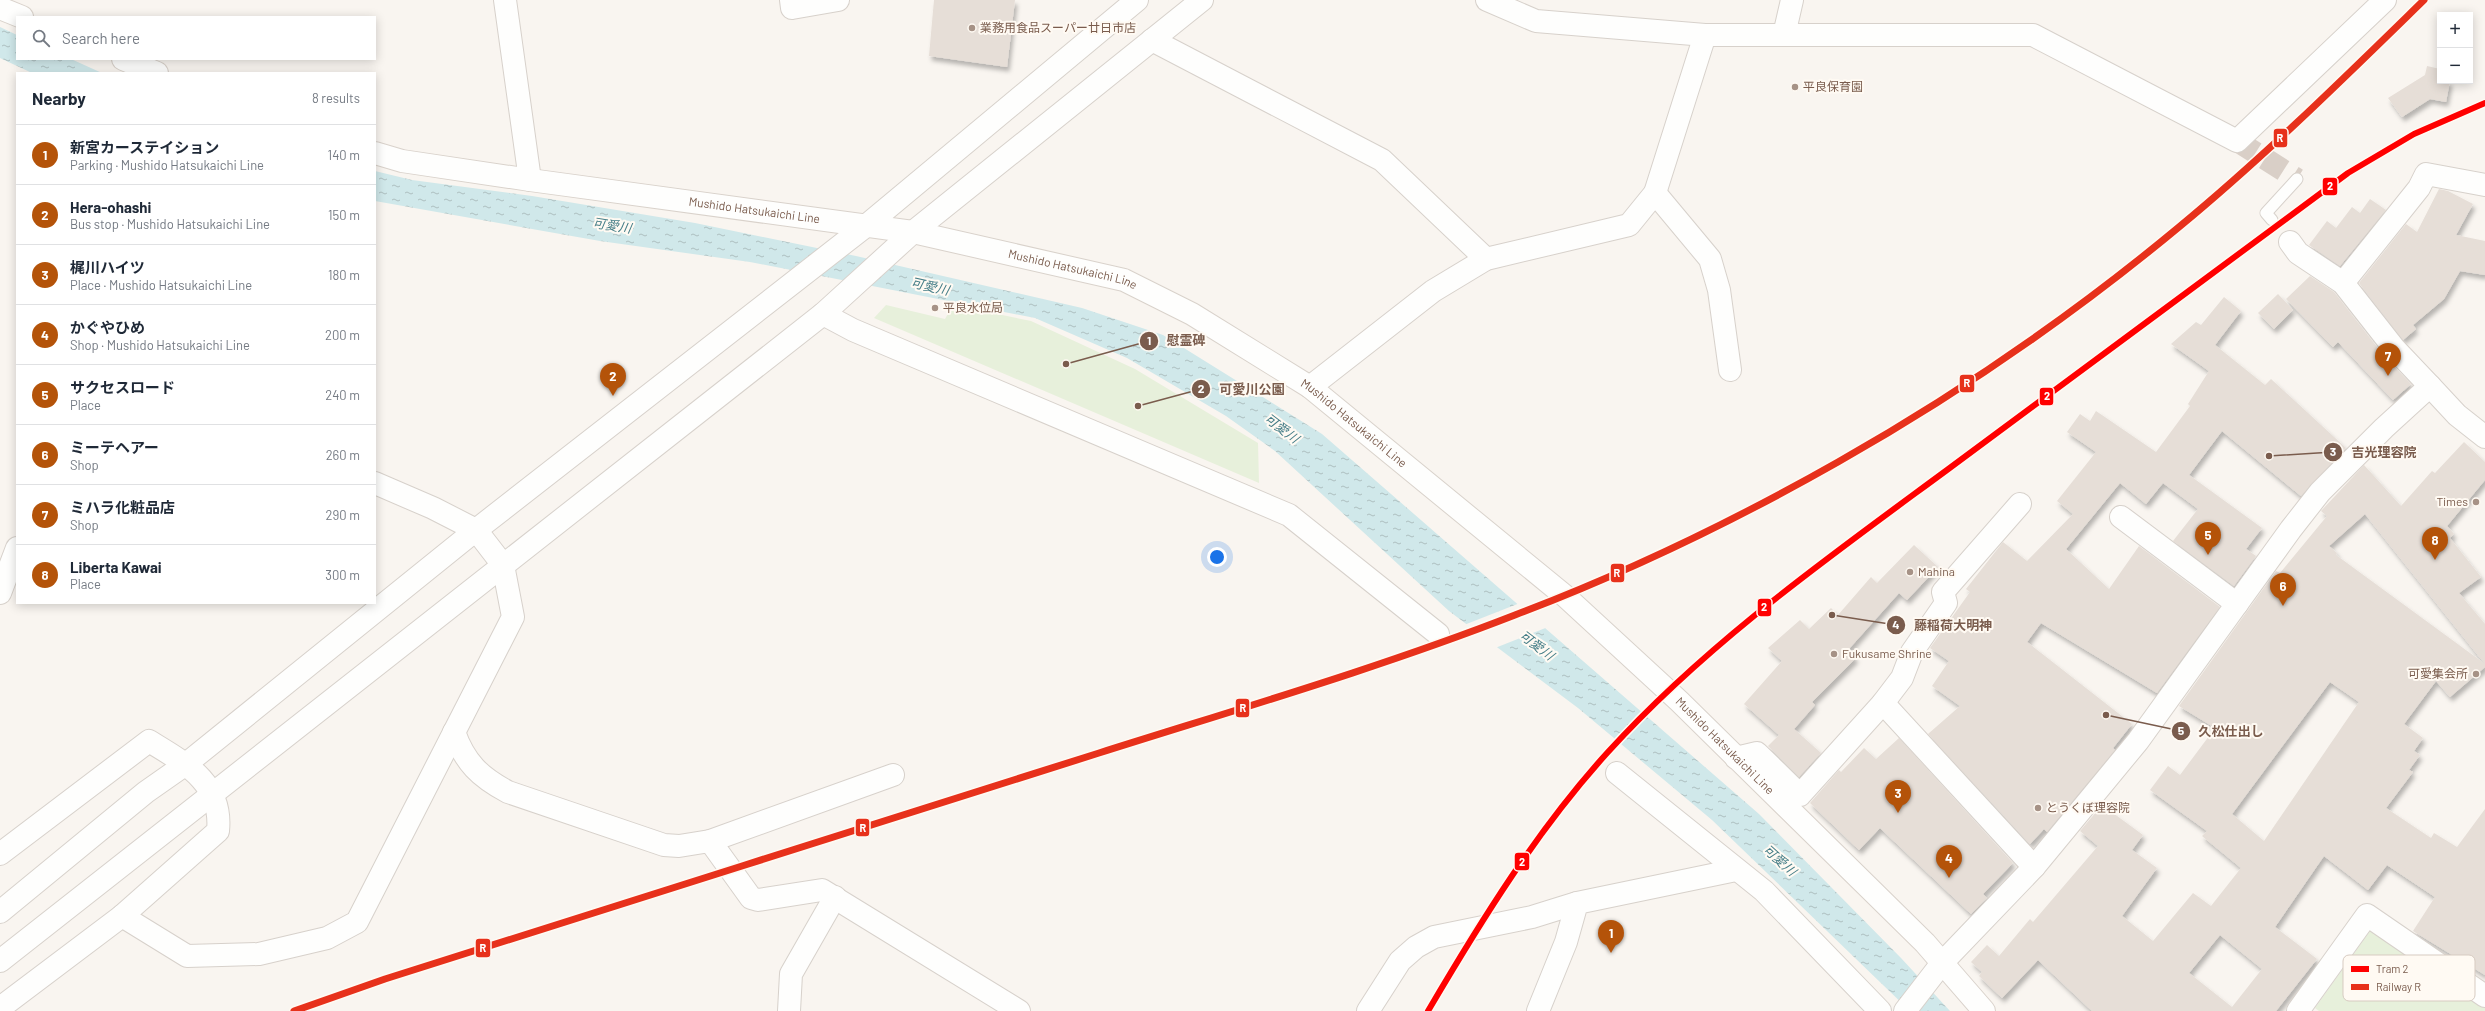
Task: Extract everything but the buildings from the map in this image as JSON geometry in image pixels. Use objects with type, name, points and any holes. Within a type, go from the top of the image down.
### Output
[{"type":"street","points":[[505,0],[530,180]]},
{"type":"street","points":[[791,0],[792,8],[838,0]]},
{"type":"street","points":[[0,912],[146,792],[186,764],[476,530],[867,225],[1137,0]]},
{"type":"street","points":[[0,961],[826,311],[913,232],[1202,0]]},
{"type":"street","points":[[1487,0],[1536,21],[1705,35],[2033,35],[2237,141],[2385,0]]},
{"type":"street","points":[[1784,35],[1792,0]]},
{"type":"street","points":[[0,8],[20,16]]},
{"type":"street","points":[[1310,387],[1433,291],[1486,259],[1629,226],[1655,193],[1705,35]]},
{"type":"street","points":[[1152,40],[1382,160],[1486,259]]},
{"type":"street","points":[[125,60],[154,72]]},
{"type":"street","name":"Mushido Hatsukaichi Line","points":[[376,153],[402,161],[530,180],[913,232],[1124,280],[1192,314],[1310,387],[1565,596],[1679,702],[1919,938],[1938,970],[1984,1011]]},
{"type":"street","points":[[2343,283],[2419,188],[2426,174],[2485,185]]},
{"type":"street","points":[[1655,193],[1710,259],[1719,290],[1730,370]]},
{"type":"street","points":[[2290,242],[2298,253],[2343,283],[2394,348],[2457,415],[2485,437]]},
{"type":"street","points":[[826,311],[854,330],[1289,515],[1438,634]]},
{"type":"street","points":[[1905,1011],[1938,970],[2034,867],[2138,740],[2320,492],[2384,428],[2430,386]]},
{"type":"street","points":[[122,916],[187,956],[259,954],[327,938],[357,922],[513,617],[503,565],[476,530],[433,508],[376,483]]},
{"type":"street","points":[[1736,758],[1757,753],[1800,795],[1883,703],[1902,678],[1912,652],[1946,603],[1943,592],[2020,504]]},
{"type":"street","points":[[2121,517],[2237,604]]},
{"type":"street","points":[[0,593],[16,551]]},
{"type":"street","points":[[1883,703],[2034,867]]},
{"type":"street","points":[[454,732],[470,764],[487,781],[508,792],[664,844],[679,846],[710,841],[893,776]]},
{"type":"street","points":[[0,854],[149,741],[186,764],[214,793],[220,816],[218,831],[122,916],[0,1008]]},
{"type":"street","points":[[1617,773],[1764,891],[1880,1011]]},
{"type":"street","points":[[710,841],[751,898],[758,900],[822,890],[1019,1011]]},
{"type":"street","points":[[1368,1011],[1400,961],[1416,947],[1434,937],[1532,917],[1577,903],[1736,870]]},
{"type":"street","points":[[789,1011],[791,974],[835,897]]},
{"type":"street","points":[[1538,1011],[1566,942],[1577,903]]},
{"type":"street","points":[[2298,1011],[2367,915],[2425,955]]},
{"type":"street","points":[[2475,989],[2485,996]]},
{"type":"lane","points":[[2272,220],[2266,213],[2297,179]]},
{"type":"green space","points":[[886,305],[945,319],[953,305],[1031,321],[1135,369],[1258,443],[1259,483],[874,318]]},
{"type":"green space","points":[[2375,924],[2420,955],[2353,955]]},
{"type":"green space","points":[[2343,969],[2343,1001],[2475,1001],[2475,993],[2485,1000],[2485,1011],[2319,1011],[2315,1008]]},
{"type":"water","points":[[0,27],[16,35],[16,60],[73,60],[100,72],[30,72],[0,58]]},
{"type":"water","name":"可愛川","points":[[376,171],[412,180],[532,196],[695,223],[856,256],[1082,308],[1163,335],[1322,434],[1759,814],[1901,958],[1950,1011],[1910,1011],[1712,820],[1578,708],[1449,611],[1275,451],[1226,416],[1127,358],[1035,318],[750,262],[600,241],[376,201]]},
{"type":"pier","points":[[1520,603],[1548,627],[1495,648],[1464,625]]},
{"type":"tunnel","points":[[2237,141],[2297,179]]},
{"type":"tram line","name":"2","points":[[1428,1011],[1468,944],[1511,877],[1557,813],[1608,752],[1646,712],[1686,674],[1770,603],[1858,535],[2348,173],[2414,134],[2485,103]]},
{"type":"rail line","name":"R","points":[[294,1011],[385,979],[1256,704],[1412,653],[1556,599],[1639,564],[1759,505],[1883,436],[1971,381],[2056,322],[2139,260],[2242,173],[2304,116],[2424,0]]},
{"type":"place","name":"業務用食品スーパー廿日市店","points":[[972,28]]},
{"type":"place","name":"平良保育園","points":[[1795,87]]},
{"type":"place","name":"平良水位局","points":[[935,308]]},
{"type":"place","name":"慰霊碑","points":[[1066,364]]},
{"type":"place","name":"ミハラ化粧品店","points":[[2388,376]]},
{"type":"place","name":"Hera-ohashi","points":[[613,396]]},
{"type":"place","name":"可愛川公園","points":[[1138,406]]},
{"type":"place","name":"吉光理容院","points":[[2269,456]]},
{"type":"place","name":"Times","points":[[2476,502]]},
{"type":"place","name":"サクセスロード","points":[[2208,555]]},
{"type":"place","name":"Liberta Kawai","points":[[2435,560]]},
{"type":"place","name":"Mahina","points":[[1910,572]]},
{"type":"place","name":"ミーテヘアー","points":[[2283,606]]},
{"type":"place","name":"藤稲荷大明神","points":[[1832,615]]},
{"type":"place","name":"Fukusame Shrine","points":[[1834,654]]},
{"type":"place","name":"可愛集会所","points":[[2476,674]]},
{"type":"place","name":"久松仕出し","points":[[2106,715]]},
{"type":"place","name":"とうくぼ理容院","points":[[2038,808]]},
{"type":"place","name":"梶川ハイツ","points":[[1898,813]]},
{"type":"place","name":"かぐやひめ","points":[[1949,878]]},
{"type":"place","name":"新宮カーステイション","points":[[1611,953]]}]
